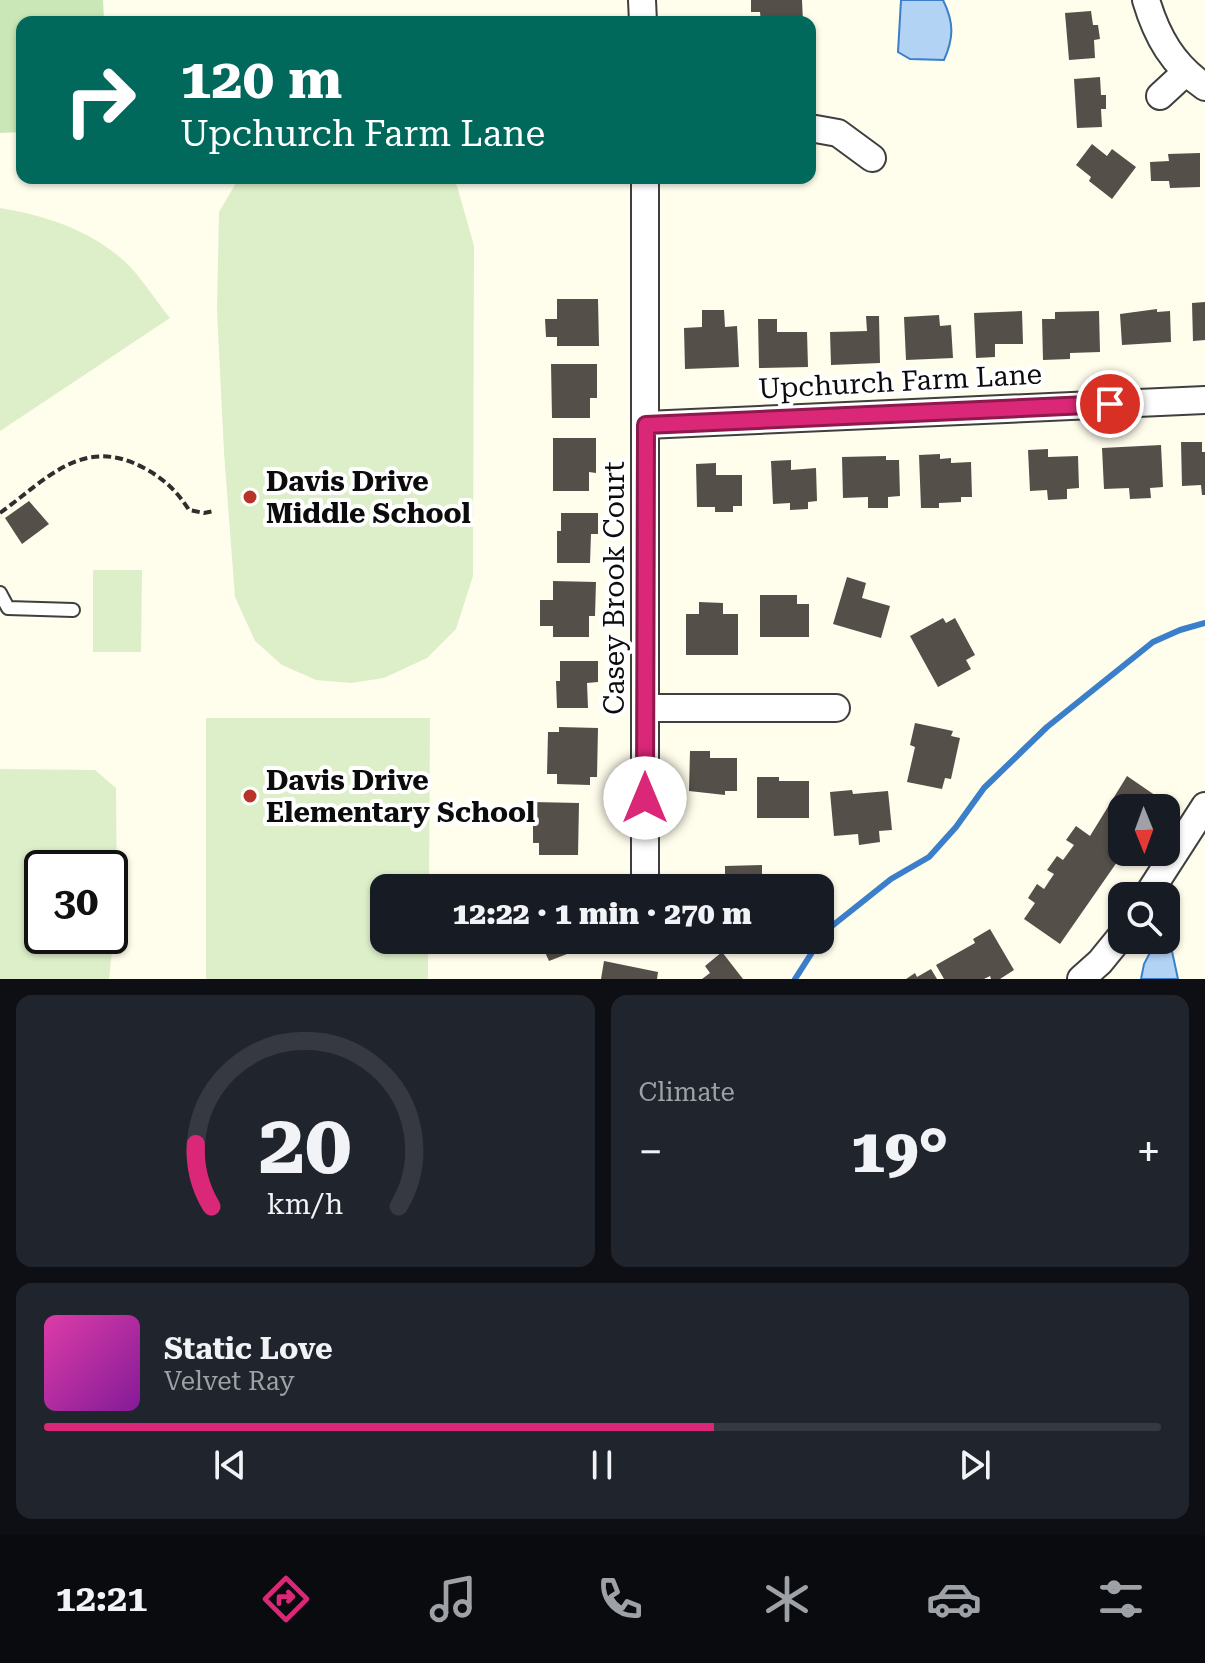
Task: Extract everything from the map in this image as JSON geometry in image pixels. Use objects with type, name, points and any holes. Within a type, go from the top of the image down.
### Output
[{"type":"street","points":[[1146,0],[1161,42],[1195,80],[1160,96]]},
{"type":"street","points":[[816,129],[838,133],[872,158]]},
{"type":"street","name":"Casey Brook Court","points":[[645,184],[645,874]]},
{"type":"street","name":"Upchurch Farm Lane","points":[[646,425],[1205,400]]},
{"type":"street","points":[[646,708],[836,708]]},
{"type":"street","points":[[1156,882],[1205,806]]},
{"type":"street","points":[[1081,979],[1108,952]]},
{"type":"lane","points":[[0,593],[8,608],[73,610]]},
{"type":"path","points":[[0,513],[68,464],[89,455],[124,457],[176,491],[189,510],[214,511]]},
{"type":"green space","points":[[0,0],[103,0],[104,16],[16,16],[16,132],[0,133]]},
{"type":"green space","points":[[235,184],[457,186],[474,246],[473,576],[456,629],[427,658],[384,678],[351,683],[316,680],[282,665],[255,641],[235,597],[217,311],[219,212]]},
{"type":"green space","points":[[0,208],[50,220],[81,232],[110,249],[130,266],[170,318],[0,431]]},
{"type":"green space","points":[[93,570],[142,570],[141,652],[93,652]]},
{"type":"green space","points":[[206,718],[430,718],[429,874],[370,874],[370,954],[428,954],[428,979],[206,979]]},
{"type":"green space","points":[[0,769],[95,770],[116,788],[117,850],[24,850],[24,954],[112,954],[109,979],[0,979]]},
{"type":"water","points":[[901,0],[943,0],[951,30],[944,60],[910,59],[898,52]]},
{"type":"water","points":[[1149,954],[1173,954],[1178,979],[1141,979]]},
{"type":"building","points":[[751,0],[802,0],[803,16],[760,16],[760,12],[751,12]]},
{"type":"building","points":[[1091,11],[1100,39],[1094,40],[1095,58],[1069,60],[1065,13]]},
{"type":"building","points":[[1100,77],[1101,95],[1106,95],[1106,109],[1101,109],[1102,127],[1077,128],[1074,79]]},
{"type":"building","points":[[1092,144],[1107,156],[1112,149],[1136,167],[1112,199],[1089,181],[1091,177],[1076,165]]},
{"type":"building","points":[[1200,153],[1200,187],[1170,188],[1169,181],[1151,181],[1150,162],[1169,161],[1168,154]]},
{"type":"building","points":[[557,299],[598,299],[599,346],[557,346],[557,337],[546,337],[545,319],[557,319]]},
{"type":"building","points":[[1205,302],[1205,340],[1193,341],[1192,303]]},
{"type":"building","points":[[1157,309],[1157,312],[1170,311],[1171,342],[1122,345],[1120,314]]},
{"type":"building","points":[[702,310],[724,310],[725,327],[737,326],[739,367],[685,369],[684,328],[702,327]]},
{"type":"building","points":[[1022,311],[1023,344],[995,344],[995,357],[976,358],[974,313]]},
{"type":"building","points":[[1099,311],[1100,352],[1070,353],[1070,359],[1043,360],[1042,319],[1055,319],[1055,312]]},
{"type":"building","points":[[939,315],[940,326],[951,325],[953,358],[906,360],[904,317]]},
{"type":"building","points":[[866,316],[879,316],[880,363],[831,365],[830,332],[867,331]]},
{"type":"building","points":[[758,319],[777,319],[777,332],[807,332],[808,367],[759,368]]},
{"type":"building","points":[[551,364],[597,364],[597,398],[590,398],[590,418],[552,418]]},
{"type":"building","points":[[553,438],[596,438],[596,473],[589,472],[589,491],[553,491]]},
{"type":"building","points":[[1181,442],[1202,442],[1202,452],[1205,452],[1205,495],[1202,495],[1201,485],[1182,486]]},
{"type":"building","points":[[1161,445],[1163,487],[1150,488],[1151,498],[1130,499],[1129,488],[1104,489],[1102,448]]},
{"type":"building","points":[[1048,449],[1048,457],[1078,456],[1079,488],[1067,489],[1067,499],[1048,500],[1047,490],[1030,491],[1028,450]]},
{"type":"building","points":[[940,454],[940,459],[951,458],[951,463],[971,462],[972,497],[961,497],[961,502],[939,503],[939,508],[921,508],[919,455]]},
{"type":"building","points":[[886,456],[886,460],[899,460],[900,496],[888,497],[888,508],[868,508],[868,497],[843,498],[842,457]]},
{"type":"building","points":[[791,460],[791,470],[816,468],[817,501],[808,502],[808,509],[790,510],[790,503],[773,504],[771,461]]},
{"type":"building","points":[[716,463],[716,475],[742,475],[742,506],[733,506],[733,512],[715,512],[715,507],[697,507],[696,464]]},
{"type":"building","points":[[29,501],[49,524],[22,544],[5,518]]},
{"type":"building","points":[[561,513],[598,513],[598,534],[591,534],[590,563],[557,563],[557,531],[561,531]]},
{"type":"building","points":[[847,577],[866,583],[862,598],[890,606],[881,638],[833,624]]},
{"type":"building","points":[[553,581],[596,582],[595,616],[589,616],[589,637],[553,637],[553,626],[540,626],[540,600],[553,600]]},
{"type":"building","points":[[760,595],[797,595],[797,604],[809,604],[809,637],[760,637]]},
{"type":"building","points":[[699,602],[723,603],[723,614],[738,614],[738,655],[686,655],[686,614],[699,614]]},
{"type":"building","points":[[943,618],[946,623],[955,618],[975,655],[966,660],[971,669],[938,687],[910,636]]},
{"type":"building","points":[[560,661],[598,661],[598,682],[587,683],[588,708],[557,708],[556,681],[560,681]]},
{"type":"building","points":[[915,723],[953,731],[951,736],[960,738],[951,779],[945,778],[942,789],[907,782],[915,747],[910,745]]},
{"type":"building","points":[[559,727],[598,728],[597,777],[590,777],[590,785],[557,784],[557,774],[547,774],[548,732],[559,732]]},
{"type":"building","points":[[690,751],[710,751],[710,758],[737,758],[737,791],[725,791],[725,795],[689,791]]},
{"type":"building","points":[[1127,776],[1153,794],[1116,794]]},
{"type":"building","points":[[757,777],[809,781],[809,818],[757,818]]},
{"type":"building","points":[[852,790],[853,794],[888,791],[892,830],[879,831],[880,842],[859,845],[858,834],[834,836],[830,792]]},
{"type":"building","points":[[533,802],[579,803],[578,855],[539,855],[539,843],[533,843]]},
{"type":"building","points":[[1108,807],[1108,866],[1114,866],[1060,944],[1024,919],[1035,903],[1028,898],[1037,884],[1044,889],[1054,874],[1047,870],[1057,856],[1063,860],[1074,845],[1066,840],[1076,826],[1090,836]]},
{"type":"building","points":[[762,865],[762,874],[725,874],[725,866]]},
{"type":"building","points":[[990,929],[1014,970],[1000,979],[991,979],[990,976],[984,979],[944,979],[936,965],[975,943],[973,939]]},
{"type":"building","points":[[546,954],[567,954],[549,961]]},
{"type":"building","points":[[724,954],[743,979],[702,979],[710,973],[705,966]]},
{"type":"building","points":[[604,961],[658,972],[657,979],[601,979]]},
{"type":"building","points":[[931,969],[937,979],[906,979],[915,973],[917,977]]},
{"type":"waterway","points":[[834,924],[891,879],[929,857],[956,827],[984,788],[1047,727],[1153,642],[1205,623]]},
{"type":"waterway","points":[[795,979],[811,954]]},
{"type":"place","name":"Davis Drive Middle School","points":[[250,497]]},
{"type":"place","name":"Davis Drive Elementary School","points":[[250,796]]},
{"type":"route","points":[[645,798],[646,425],[1110,404]]}]
